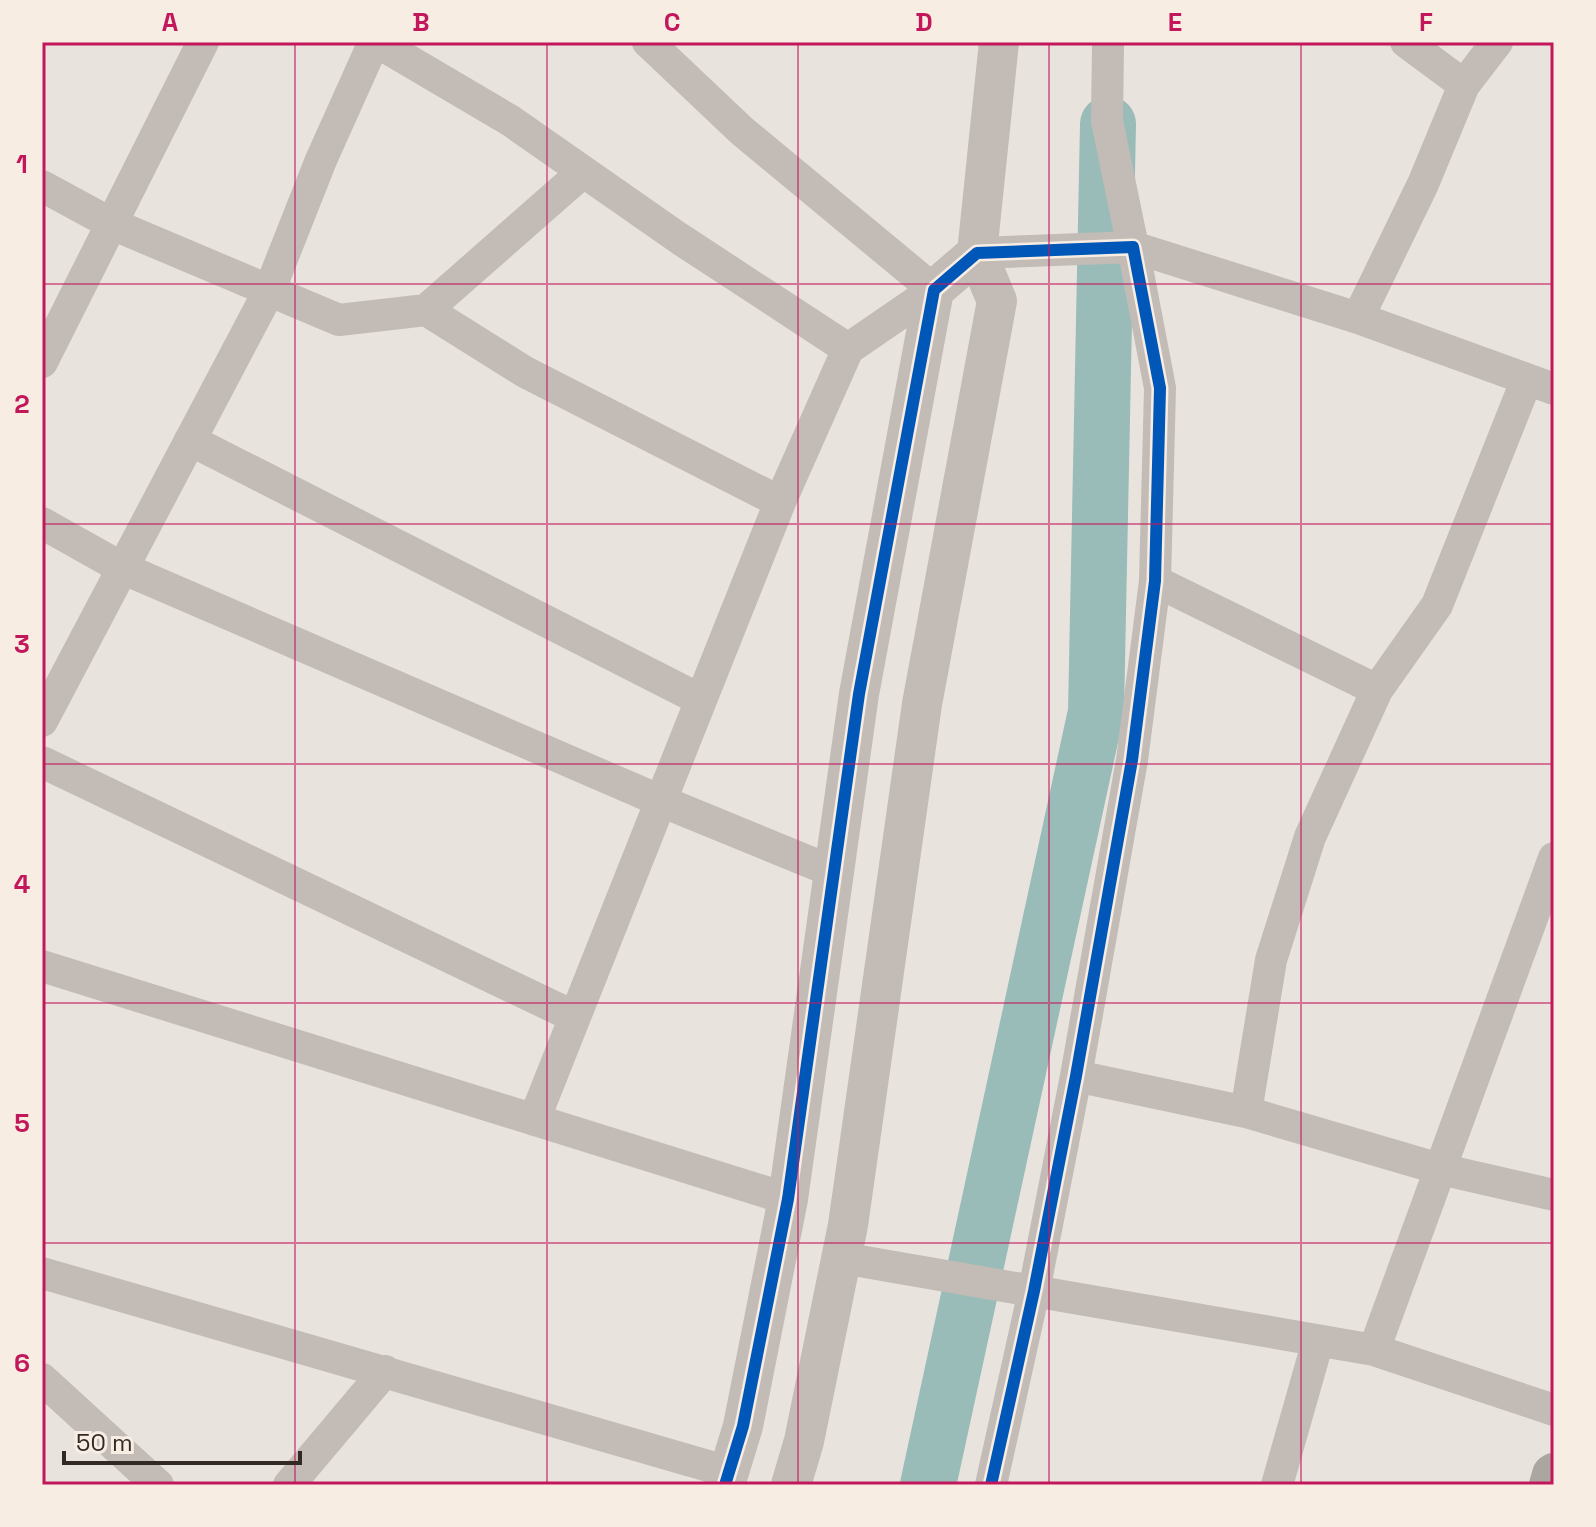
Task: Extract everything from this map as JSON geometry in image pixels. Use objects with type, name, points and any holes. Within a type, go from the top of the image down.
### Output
[{"type":"highway","points":[[1551,1485],[1554,1475]]},
{"type":"street","points":[[42,362],[203,42]]},
{"type":"street","points":[[42,721],[270,289],[321,160],[375,42],[511,121],[680,239],[848,349]]},
{"type":"street","points":[[648,42],[742,131],[934,290]]},
{"type":"street","points":[[791,1485],[804,1441],[842,1258],[922,704],[997,301],[977,253],[999,42]]},
{"type":"street","points":[[991,1485],[1034,1291],[1076,1076],[1132,760],[1155,581],[1160,388],[1107,121],[1108,42]]},
{"type":"street","points":[[1406,42],[1464,85]]},
{"type":"street","points":[[1358,318],[1423,184],[1464,85],[1497,42]]},
{"type":"street","points":[[42,186],[112,224],[339,320],[426,310],[583,172]]},
{"type":"street","points":[[534,1120],[780,502],[848,349],[934,290],[977,253],[1133,247],[1358,318],[1541,384],[1437,605],[1377,690],[1310,837],[1271,960],[1246,1112]]},
{"type":"street","points":[[42,1273],[385,1371],[727,1478],[743,1426],[788,1199],[859,694],[934,290]]},
{"type":"street","points":[[426,310],[525,372],[780,502]]},
{"type":"street","points":[[190,440],[701,700]]},
{"type":"street","points":[[42,523],[122,568],[661,801],[834,872]]},
{"type":"street","points":[[1155,581],[1377,690]]},
{"type":"street","points":[[42,762],[575,1017]]},
{"type":"street","points":[[1374,1350],[1554,858]]},
{"type":"street","points":[[42,966],[788,1199]]},
{"type":"street","points":[[1076,1076],[1246,1112],[1440,1169],[1554,1195]]},
{"type":"street","points":[[842,1258],[1374,1350],[1554,1410]]},
{"type":"street","points":[[1277,1485],[1318,1341]]},
{"type":"street","points":[[289,1485],[385,1371]]},
{"type":"street","points":[[42,1379],[158,1485]]},
{"type":"waterway","points":[[928,1485],[1096,712],[1108,124]]},
{"type":"cycle path","points":[[725,1485],[743,1426],[788,1199],[859,694],[934,290],[977,253],[1133,247],[1160,388],[1155,581],[1132,760],[1076,1076],[1034,1291],[991,1485]]}]
